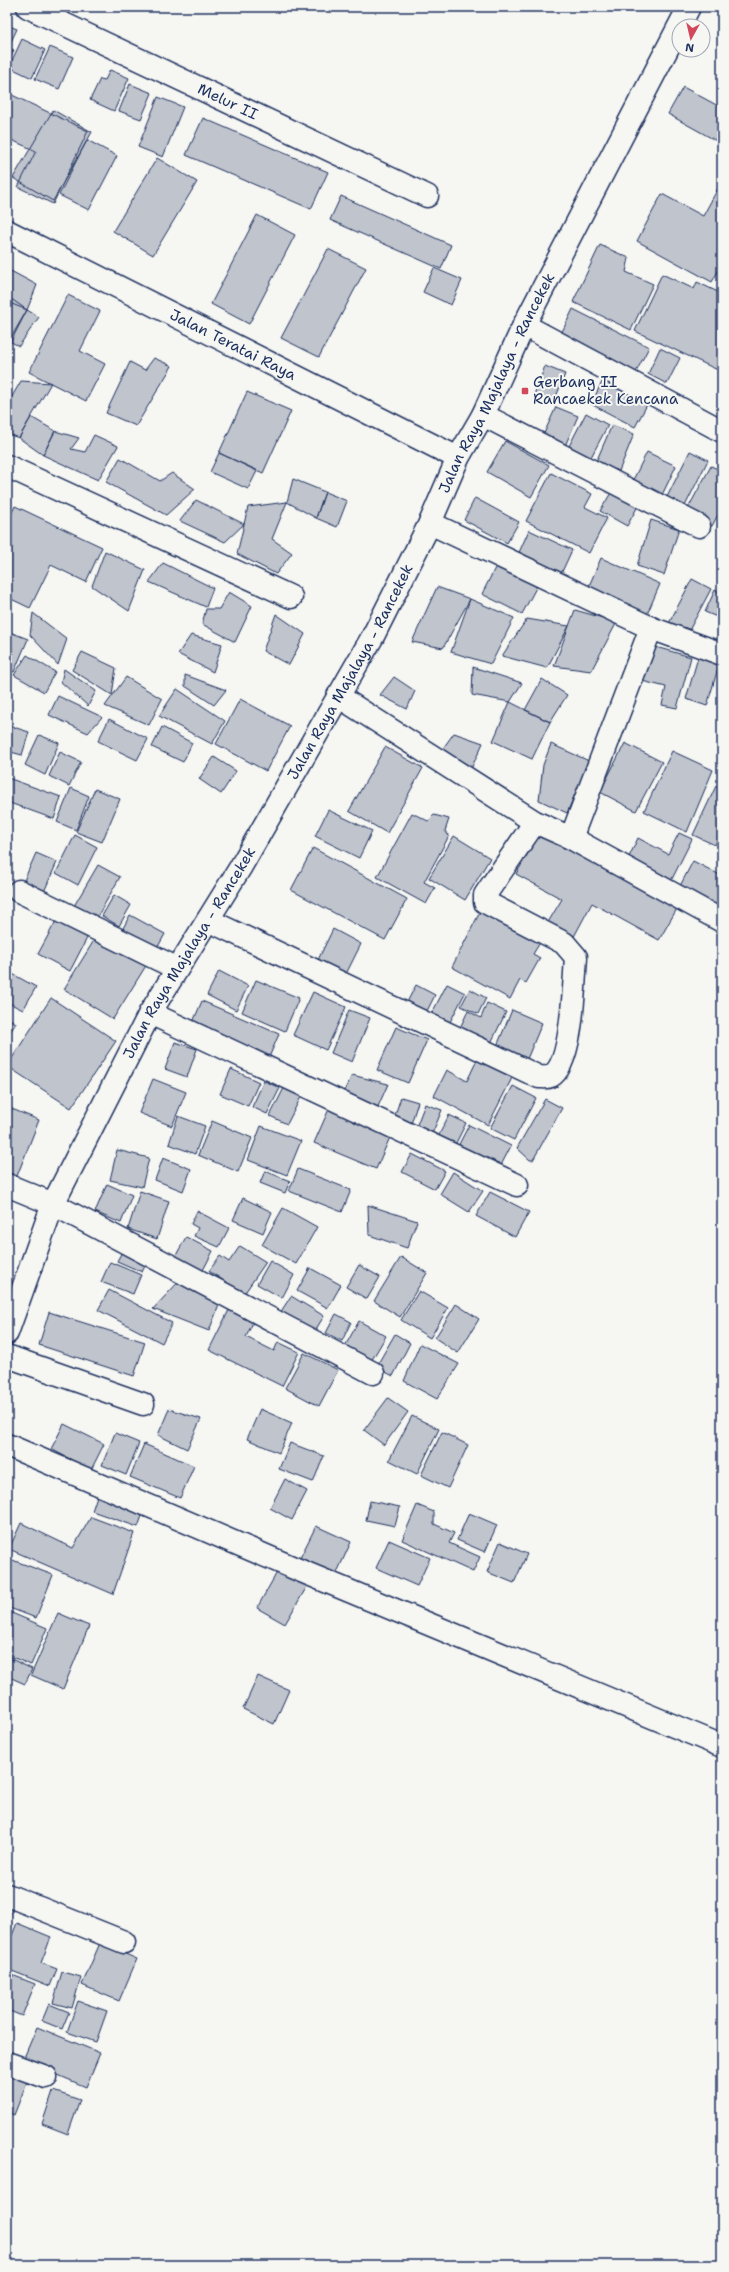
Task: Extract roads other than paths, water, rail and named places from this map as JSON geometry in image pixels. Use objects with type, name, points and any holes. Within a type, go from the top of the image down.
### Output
[{"type":"street","name":"Melur II","points":[[28,7],[427,196]]},
{"type":"street","name":"Jalan Raya Majalaya - Rancekek","points":[[7,1332],[53,1204],[150,1013],[176,968],[208,920],[264,826],[373,636],[430,523],[458,458],[483,415],[524,325],[689,7]]},
{"type":"street","name":"Jalan Teratai Raya","points":[[7,231],[458,458]]},
{"type":"street","points":[[524,325],[722,431]]},
{"type":"street","points":[[483,415],[699,526]]},
{"type":"street","points":[[7,466],[291,597]]},
{"type":"street","points":[[430,523],[651,628],[722,654]]},
{"type":"street","points":[[571,838],[651,628]]},
{"type":"street","points":[[338,696],[534,822],[571,838],[722,921]]},
{"type":"street","points":[[208,920],[539,1077],[553,1076],[560,1063],[569,1039],[576,957],[564,943],[485,902],[485,895],[534,822]]},
{"type":"street","points":[[19,891],[176,968]]},
{"type":"street","points":[[150,1013],[517,1185]]},
{"type":"street","points":[[7,1185],[53,1204],[373,1373]]},
{"type":"street","points":[[7,1356],[143,1404]]},
{"type":"street","points":[[7,1445],[294,1568],[722,1746]]},
{"type":"street","points":[[7,1895],[124,1942]]},
{"type":"street","points":[[7,2063],[46,2077]]},
{"type":"place","name":"Gerbang II Rancaekek Kencana","points":[[525,391]]}]
